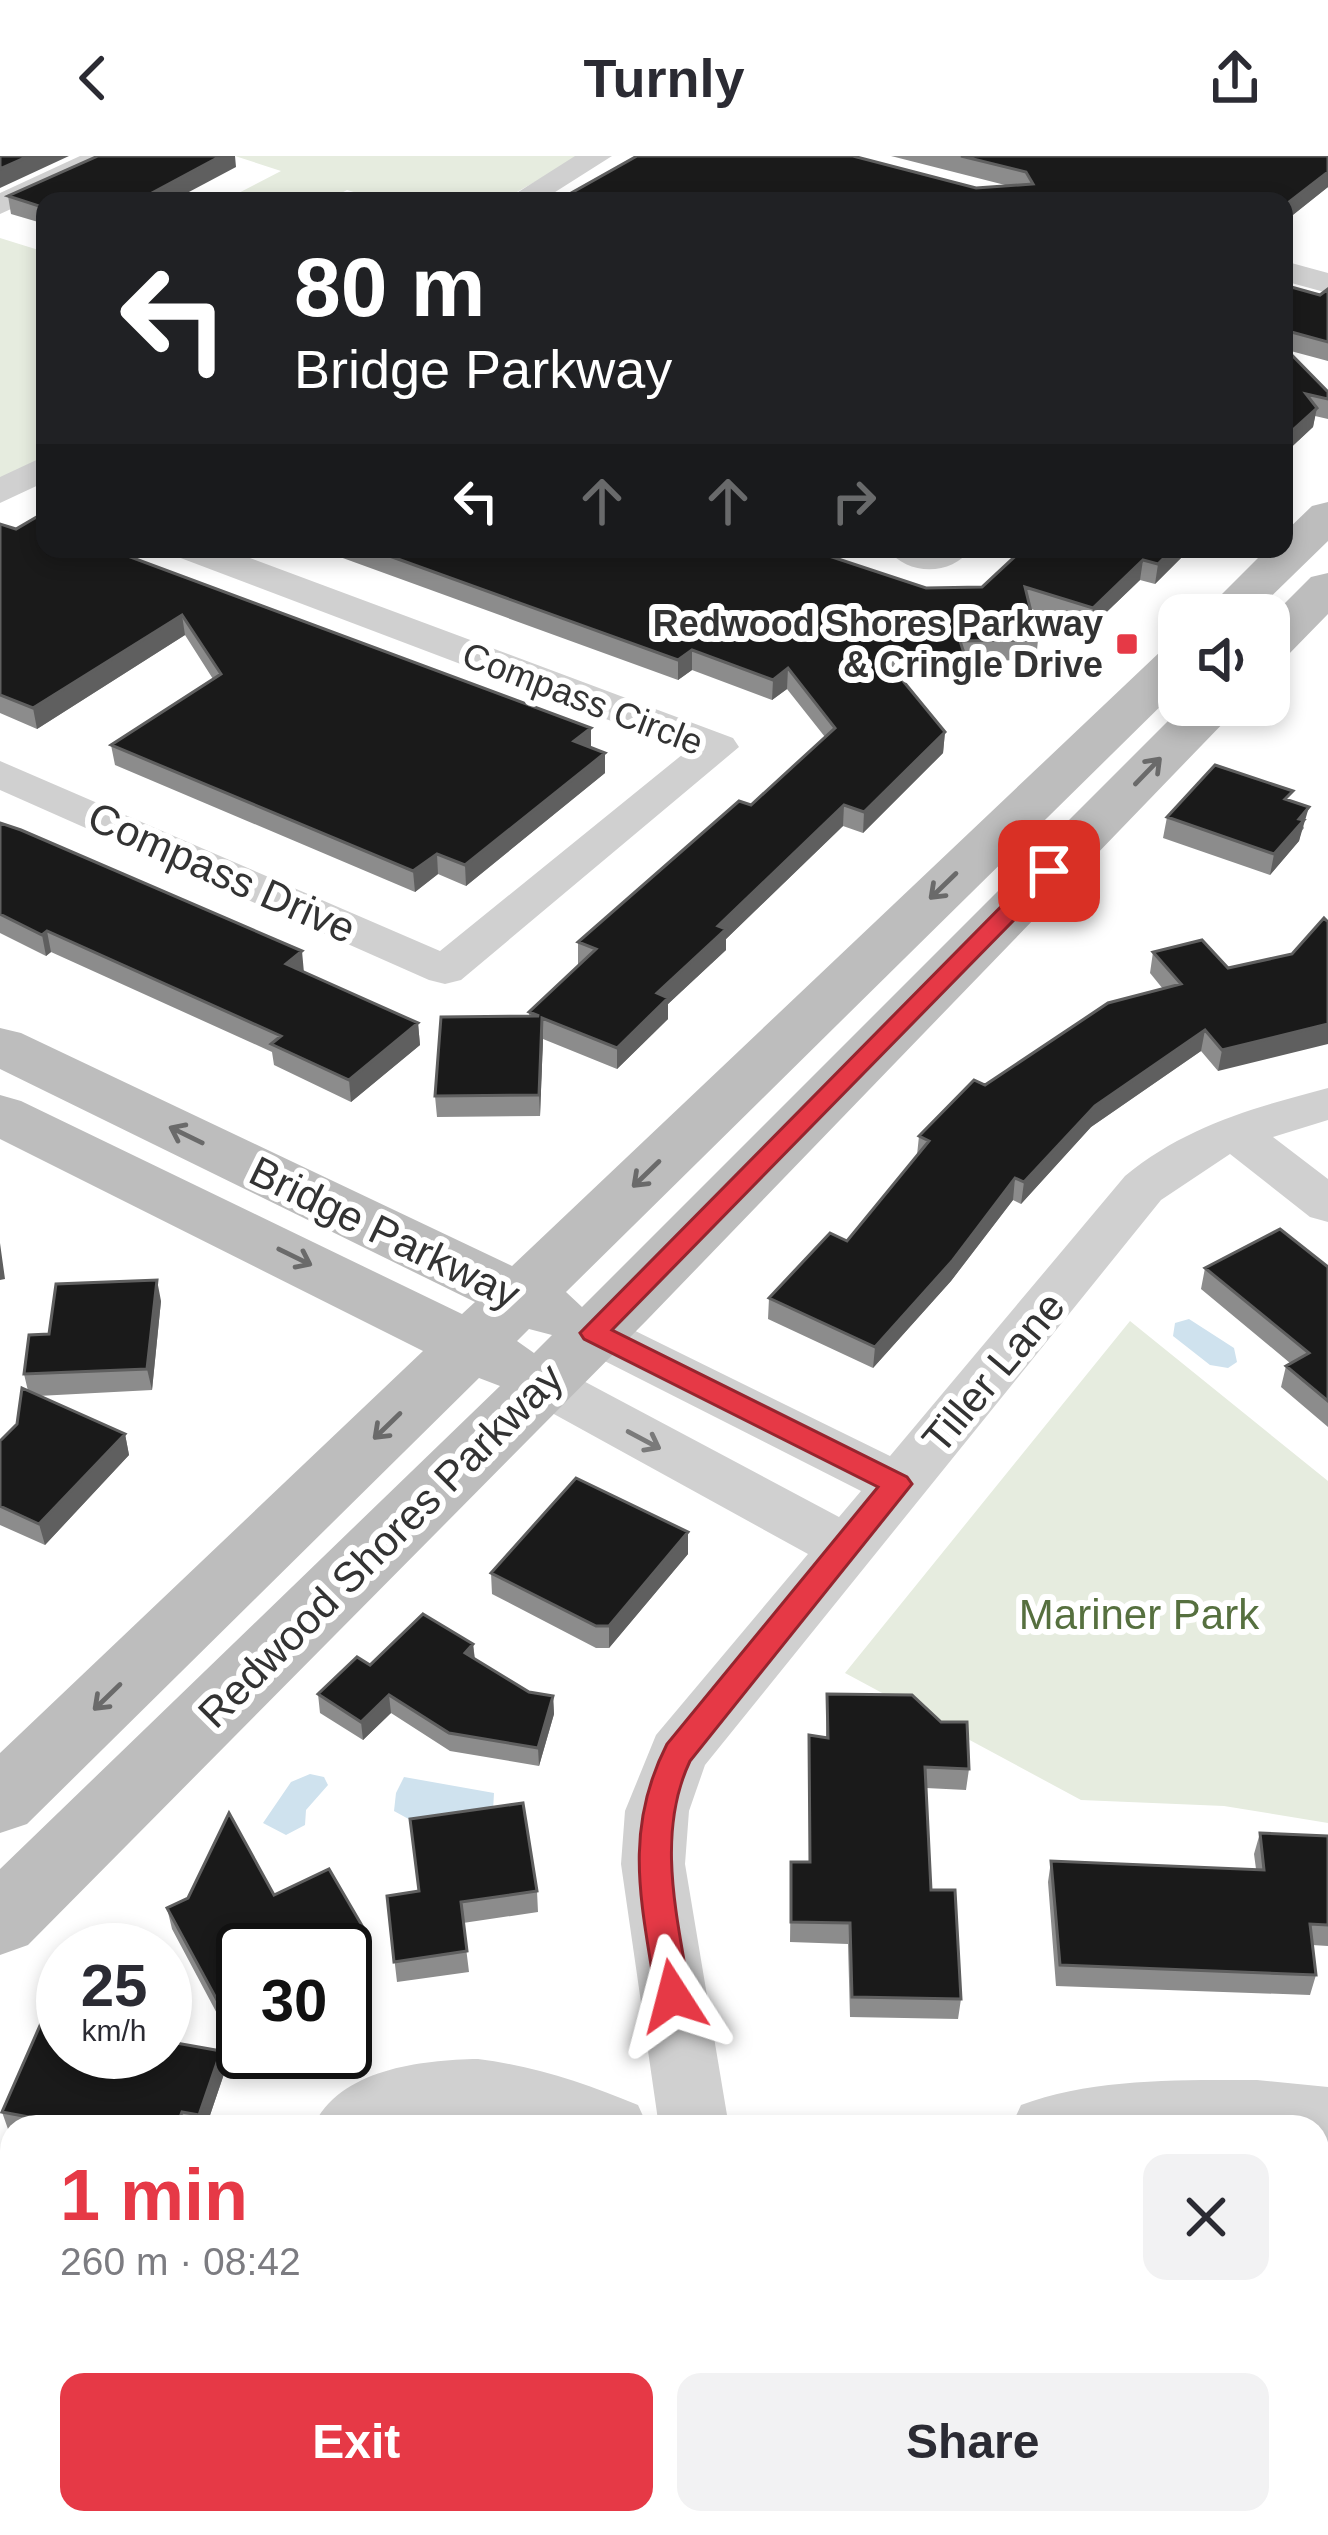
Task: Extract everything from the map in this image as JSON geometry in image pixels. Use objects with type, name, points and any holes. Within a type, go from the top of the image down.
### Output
[{"type":"main road","points":[[1293,550],[1328,516]]},
{"type":"main road","points":[[1247,594],[1284,558]]},
{"type":"main road","points":[[1290,626],[1328,587]]},
{"type":"main road","name":"Redwood Shores Parkway","points":[[0,1801],[1158,680]]},
{"type":"main road","name":"Redwood Shores Parkway","points":[[0,1921],[594,1333],[1192,726]]},
{"type":"main road","name":"Bridge Parkway","points":[[0,1046],[493,1320],[542,1383]]},
{"type":"main road","name":"Bridge Parkway","points":[[0,1115],[493,1320],[594,1333]]},
{"type":"street","points":[[0,205],[104,156]]},
{"type":"street","points":[[535,192],[598,156]]},
{"type":"street","points":[[1293,271],[1328,246]]},
{"type":"street","points":[[1293,274],[1328,283]]},
{"type":"street","name":"Compass Circle","points":[[215,558],[718,748],[445,970]]},
{"type":"street","name":"Compass Drive","points":[[0,774],[445,970]]},
{"type":"street","name":"Tiller Lane","points":[[692,2115],[652,1864],[664,1781],[678,1753],[1143,1188],[1195,1148],[1233,1130],[1328,1104]]},
{"type":"street","points":[[1233,1130],[1328,1205]]},
{"type":"street","name":"Bridge Parkway","points":[[594,1333],[897,1484]]},
{"type":"street","name":"Bridge Parkway","points":[[542,1383],[845,1547]]},
{"type":"street","points":[[363,2115],[373,2106],[405,2095],[457,2090],[524,2098],[577,2115]]},
{"type":"street","points":[[1149,2115],[1209,2108],[1305,2115]]},
{"type":"green space","points":[[235,156],[581,156],[517,192],[240,192],[281,171]]},
{"type":"green space","points":[[0,238],[36,249],[36,462],[0,481]]},
{"type":"green space","name":"Mariner Park","points":[[1130,1321],[1328,1481],[1328,1823],[1224,1806],[1081,1800],[845,1673]]},
{"type":"water","points":[[1189,1319],[1234,1348],[1237,1362],[1228,1368],[1210,1365],[1173,1336],[1175,1323]]},
{"type":"water","points":[[310,1774],[324,1777],[328,1785],[306,1810],[305,1825],[286,1835],[263,1823],[291,1782]]},
{"type":"water","points":[[404,1777],[494,1793],[493,1811],[414,1822],[394,1811]]},
{"type":"building","points":[[0,156],[29,156],[0,169]]},
{"type":"building","points":[[98,156],[221,156],[154,192],[36,192],[36,205],[8,196]]},
{"type":"building","points":[[637,156],[853,156],[976,188],[1033,184],[1026,172],[961,156],[1328,156],[1328,172],[1293,199],[1293,192],[573,192]]},
{"type":"building","points":[[1293,288],[1320,295],[1328,289],[1328,342],[1293,332]]},
{"type":"building","points":[[1293,356],[1328,392],[1328,399],[1306,394],[1317,408],[1293,430]]},
{"type":"building","points":[[36,517],[36,558],[133,558],[591,728],[574,741],[605,753],[465,865],[437,854],[413,871],[111,745],[221,674],[182,615],[33,708],[0,695],[0,524],[16,529]]},
{"type":"building","points":[[395,558],[835,558],[926,588],[982,587],[1013,558],[1164,558],[1158,564],[1143,560],[1093,608],[1025,587],[1038,640],[960,641],[965,656],[885,659],[945,732],[864,812],[844,805],[718,926],[726,929],[657,993],[668,998],[617,1048],[542,1018],[539,1095],[435,1096],[441,1017],[539,1016],[529,1012],[596,949],[578,942],[739,801],[751,805],[835,728],[788,668],[773,680],[692,650],[678,660]]},
{"type":"building","points":[[1215,765],[1293,791],[1285,799],[1309,807],[1299,819],[1304,820],[1274,854],[1167,817]]},
{"type":"building","points":[[0,823],[302,951],[286,964],[418,1023],[349,1080],[271,1044],[281,1036],[47,931],[42,935],[0,914]]},
{"type":"building","points":[[1324,918],[1328,922],[1328,1024],[1222,1050],[1205,1030],[1095,1106],[1024,1182],[1015,1178],[953,1260],[875,1347],[769,1298],[830,1233],[847,1241],[929,1141],[919,1136],[974,1080],[985,1085],[1108,1003],[1181,984],[1153,952],[1202,940],[1228,968],[1292,954]]},
{"type":"building","points":[[1280,1229],[1328,1267],[1328,1401],[1286,1366],[1309,1353],[1205,1268]]},
{"type":"building","points":[[157,1280],[147,1369],[24,1374],[29,1335],[49,1334],[56,1284]]},
{"type":"building","points":[[22,1388],[125,1434],[39,1524],[0,1506],[0,1441],[17,1424]]},
{"type":"building","points":[[576,1478],[688,1532],[609,1626],[596,1626],[491,1573]]},
{"type":"building","points":[[423,1614],[473,1644],[465,1653],[529,1692],[553,1696],[538,1748],[449,1733],[389,1695],[361,1722],[318,1694],[357,1657],[370,1665]]},
{"type":"building","points":[[827,1694],[912,1695],[941,1722],[967,1722],[969,1769],[925,1767],[931,1890],[955,1890],[961,1999],[852,1997],[850,1923],[791,1922],[791,1862],[810,1862],[809,1735],[828,1738]]},
{"type":"building","points":[[523,1803],[537,1891],[461,1902],[467,1951],[394,1962],[387,1896],[419,1891],[410,1819]]},
{"type":"building","points":[[229,1813],[274,1895],[329,1869],[360,1923],[216,1923],[216,1998],[192,1954],[192,1923],[175,1923],[167,1908],[188,1898]]},
{"type":"building","points":[[1260,1833],[1328,1836],[1328,1925],[1310,1924],[1316,1975],[1060,1965],[1051,1861],[1264,1870]]},
{"type":"building","points":[[36,2035],[36,2079],[192,2079],[192,2046],[216,2050],[216,2066],[199,2115],[2,2112]]},
{"type":"place","name":"Redwood Shores Parkway & Cringle Drive","points":[[1127,644]]},
{"type":"route","points":[[673,1996],[652,1864],[664,1781],[678,1753],[897,1484],[594,1333],[1049,871]]}]
